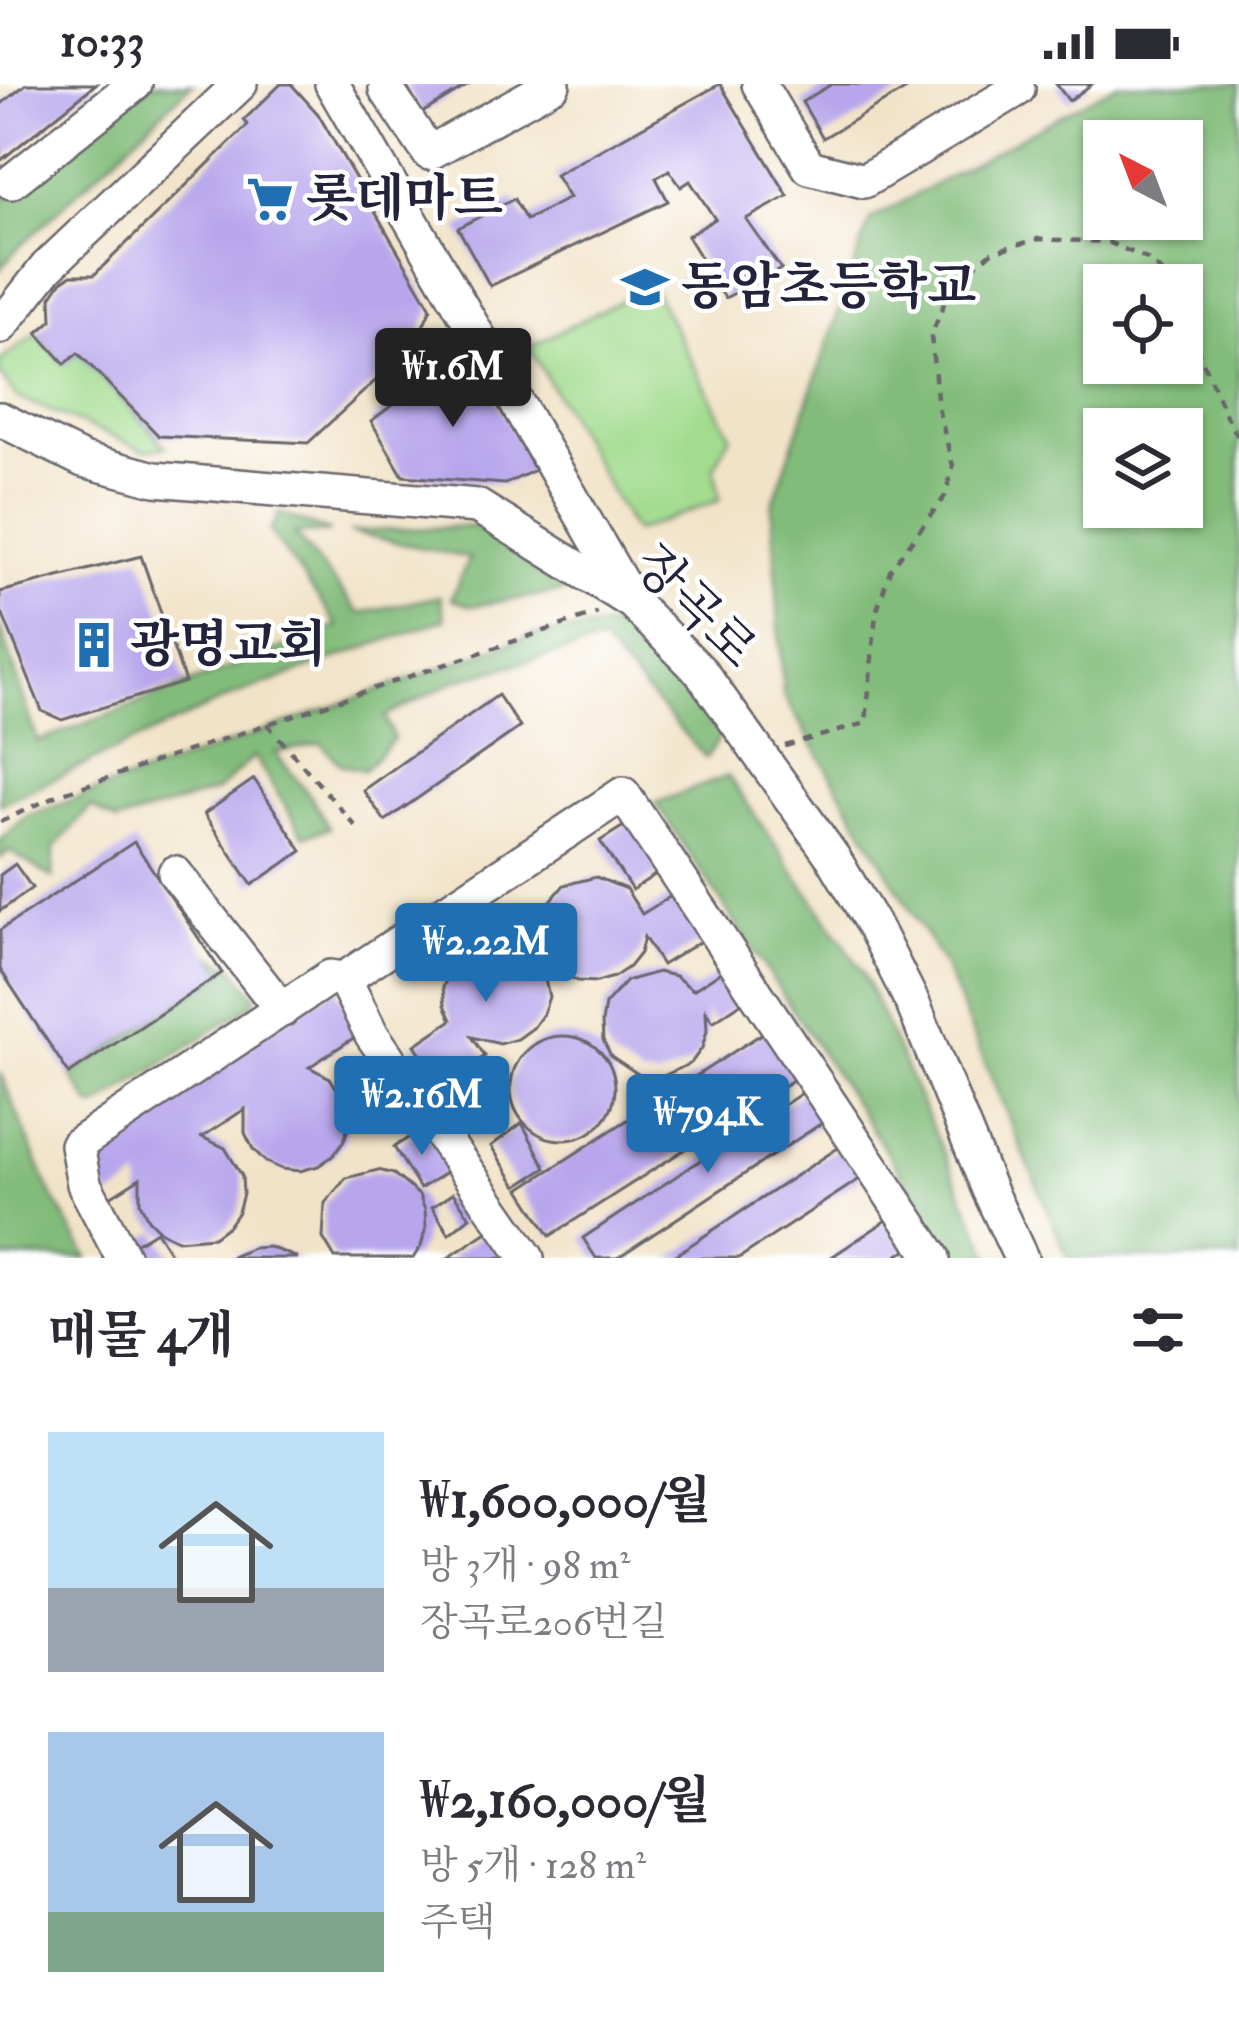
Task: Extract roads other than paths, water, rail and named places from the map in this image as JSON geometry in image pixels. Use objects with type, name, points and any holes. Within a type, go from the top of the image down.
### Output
[{"type":"street","points":[[11,182],[135,84]]},
{"type":"street","points":[[0,327],[47,267],[240,84]]},
{"type":"street","points":[[332,84],[632,602]]},
{"type":"street","points":[[388,84],[386,89],[428,153]]},
{"type":"street","points":[[386,174],[553,84]]},
{"type":"street","points":[[759,84],[809,167],[864,181],[1018,89]]},
{"type":"street","name":"장곡로","points":[[0,419],[83,460],[155,479],[477,506],[632,602],[701,673],[834,859],[875,928],[913,1004],[1021,1258]]},
{"type":"street","points":[[123,1258],[84,1184],[77,1145],[330,977],[344,979],[622,794],[933,1258]]},
{"type":"street","points":[[175,872],[282,1010]]},
{"type":"street","points":[[344,979],[372,1035],[527,1258]]},
{"type":"place","name":"롯데마트","points":[[270,199]]},
{"type":"place","name":"동암초등학교","points":[[645,287]]},
{"type":"place","name":"광명교회","points":[[94,645]]}]
